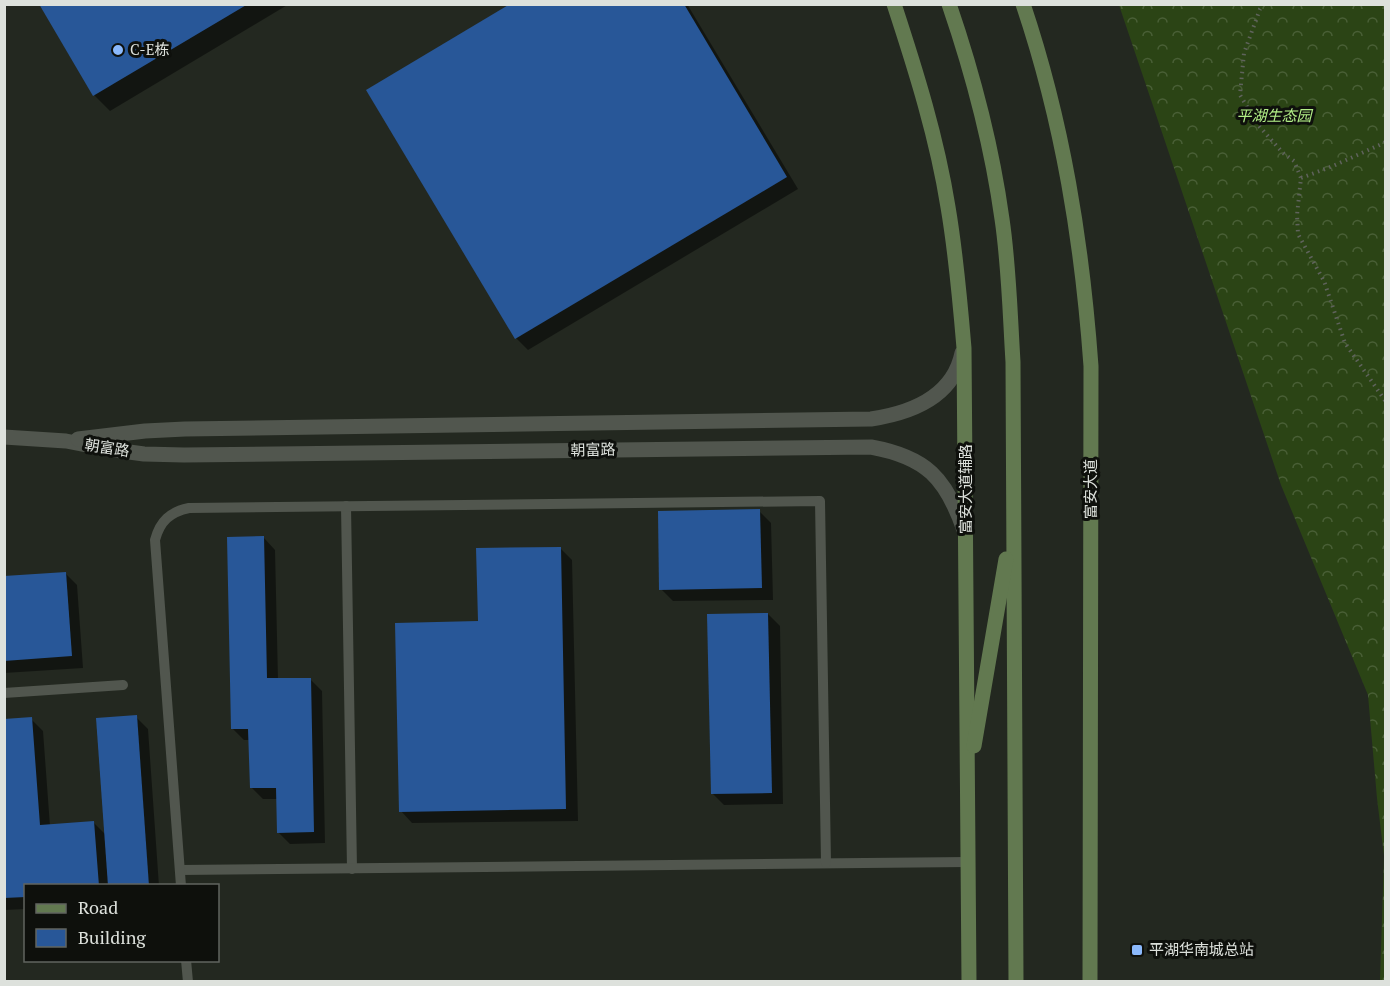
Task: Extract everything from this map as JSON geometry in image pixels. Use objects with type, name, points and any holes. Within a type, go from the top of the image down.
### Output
[{"type":"main road","name":"富安大道辅路","points":[[894,4],[934,137],[948,206],[958,276],[964,348],[969,981]]},
{"type":"main road","points":[[949,4],[991,156],[1002,219],[1013,362],[1016,981]]},
{"type":"main road","name":"富安大道","points":[[1023,4],[1059,131],[1071,185],[1088,319],[1091,366],[1090,981]]},
{"type":"main road","points":[[968,785],[1014,518]]},
{"type":"street","name":"朝富路","points":[[66,441],[145,431],[185,429],[871,419],[893,416],[916,408],[936,396],[951,380],[959,366],[964,348]]},
{"type":"street","points":[[4,437],[66,441]]},
{"type":"street","name":"朝富路","points":[[66,441],[144,454],[184,455],[871,447],[896,451],[919,462],[939,479],[955,503],[966,535]]},
{"type":"lane","points":[[181,884],[155,540],[158,531],[170,515],[189,508],[820,501],[826,863]]},
{"type":"lane","points":[[346,506],[352,869]]},
{"type":"lane","points":[[4,693],[123,684]]},
{"type":"lane","points":[[180,870],[968,862]]},
{"type":"lane","points":[[186,962],[188,981]]},
{"type":"path","points":[[1264,4],[1260,9],[1244,53],[1240,95],[1258,125],[1283,153],[1294,161],[1301,178],[1298,234],[1324,281],[1345,343],[1386,402]]},
{"type":"path","points":[[1301,178],[1386,142]]},
{"type":"green space","name":"平湖生态园","points":[[1119,5],[1385,5],[1385,981],[1380,981],[1384,856],[1368,695],[1281,485]]},
{"type":"building","name":"C-E栋","points":[[39,4],[248,4],[93,96]]},
{"type":"building","points":[[510,4],[684,4],[787,177],[515,339],[366,90]]},
{"type":"building","points":[[760,509],[762,588],[659,590],[658,511]]},
{"type":"building","points":[[264,536],[267,678],[311,678],[314,832],[277,833],[276,788],[250,788],[248,729],[231,729],[227,537]]},
{"type":"building","points":[[561,547],[566,809],[399,812],[395,623],[478,621],[476,548]]},
{"type":"building","points":[[66,572],[72,656],[4,661],[4,576]]},
{"type":"building","points":[[768,613],[772,793],[711,794],[707,614]]},
{"type":"building","points":[[137,715],[149,884],[108,884],[96,718]]},
{"type":"building","points":[[32,717],[40,825],[94,821],[99,884],[24,884],[24,897],[4,898],[4,719]]},
{"type":"place","name":"C-E栋","points":[[118,50]]},
{"type":"place","name":"平湖华南城总站","points":[[1137,950]]}]
